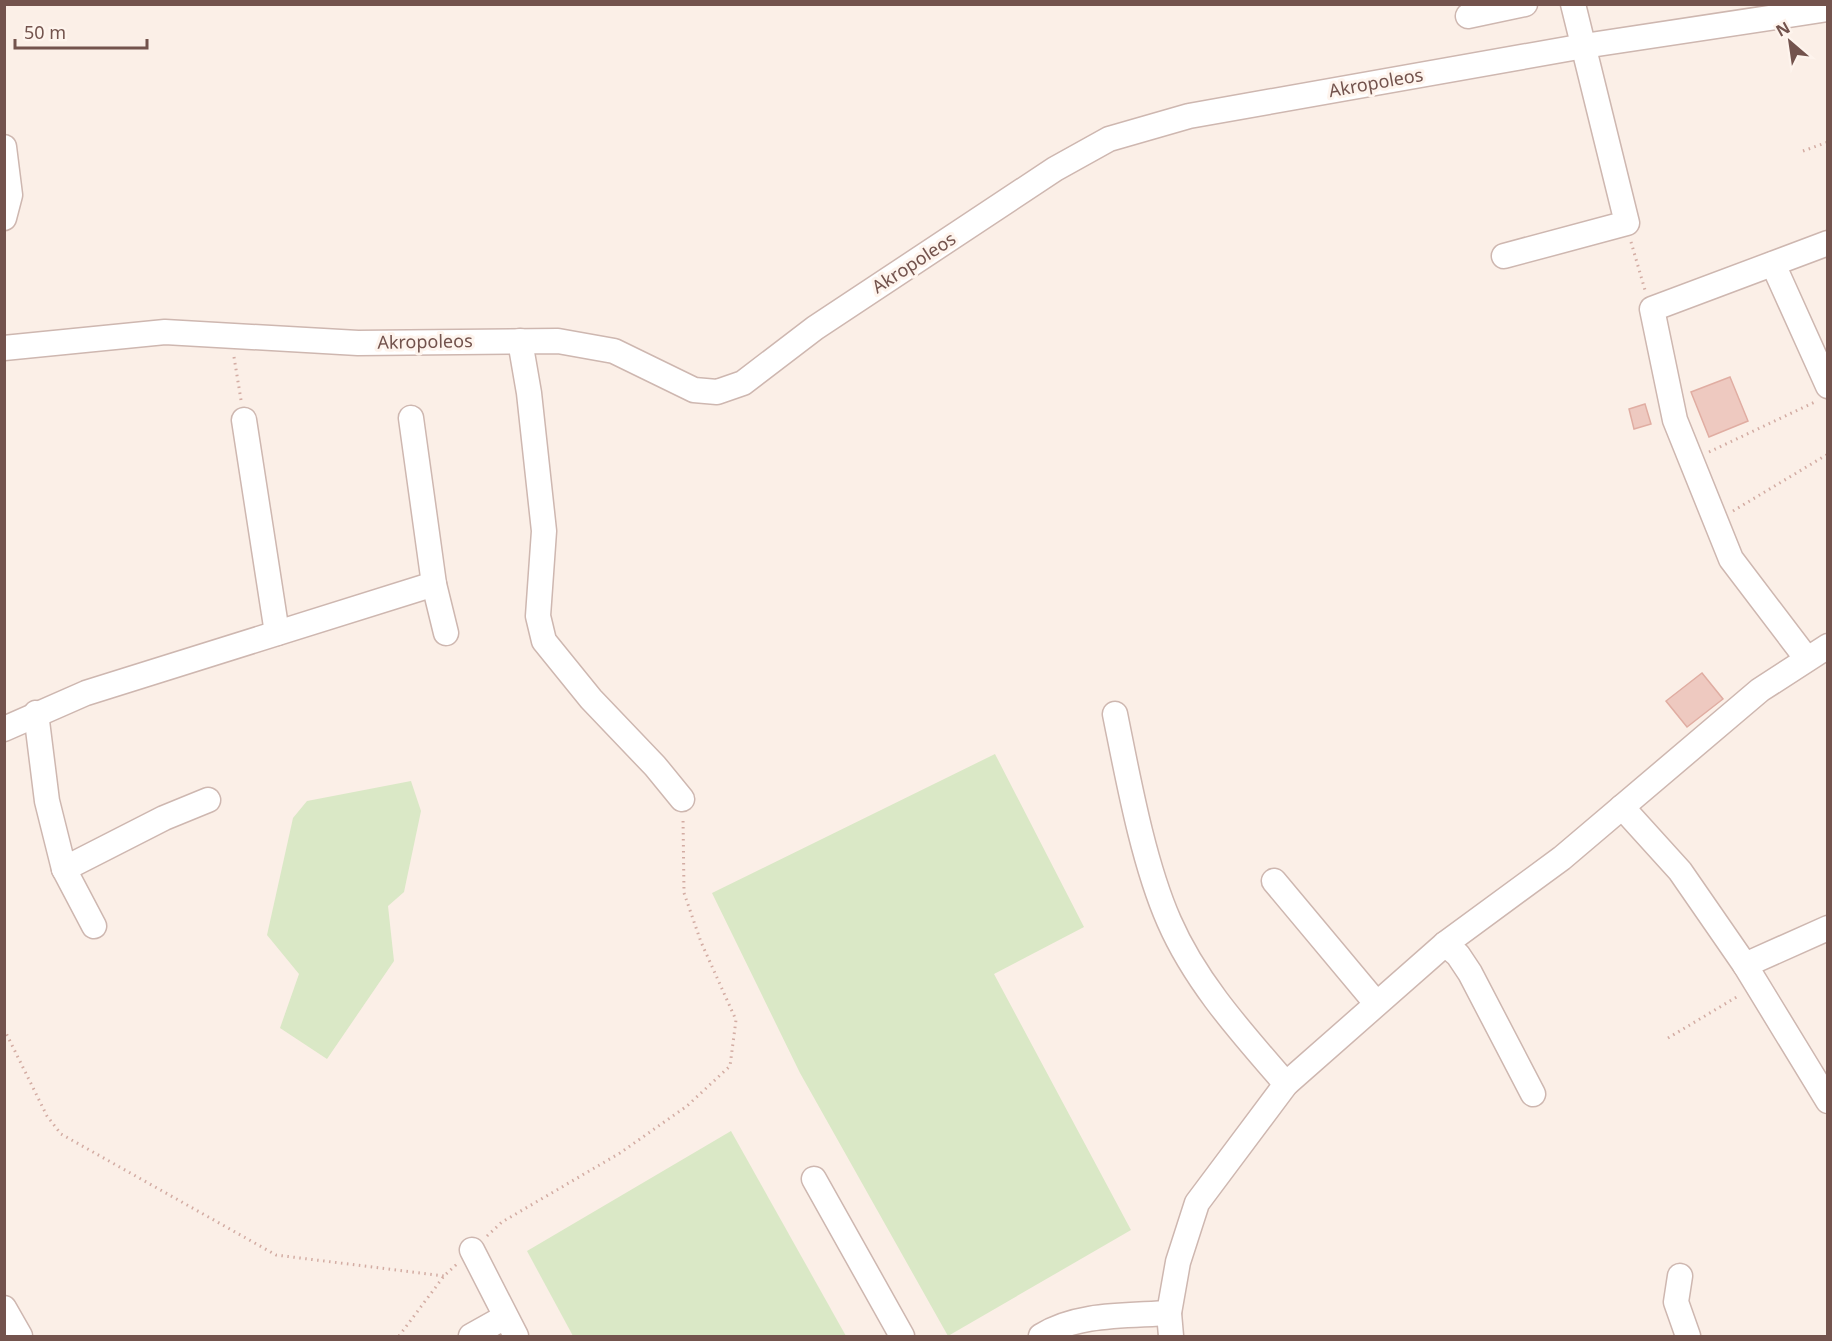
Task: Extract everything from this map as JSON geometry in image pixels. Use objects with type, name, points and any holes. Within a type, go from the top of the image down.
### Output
[{"type":"street","points":[[1468,16],[1525,4]]},
{"type":"street","points":[[1504,256],[1627,223],[1573,4]]},
{"type":"street","name":"Akropoleos","points":[[4,348],[165,332],[358,343],[558,341],[614,351],[694,390],[707,393],[730,389],[743,383],[850,304],[1055,169],[1109,139],[1158,123],[1189,116],[1584,46],[1752,12],[1827,9]]},
{"type":"street","points":[[4,147],[10,195],[4,219]]},
{"type":"street","points":[[1807,659],[1731,559],[1675,420],[1652,309],[1827,243]]},
{"type":"street","points":[[1773,264],[1827,386]]},
{"type":"street","points":[[520,340],[529,393],[544,531],[538,616],[544,641],[591,699],[655,766],[682,800]]},
{"type":"street","points":[[411,418],[434,584],[446,633]]},
{"type":"street","points":[[244,420],[277,633]]},
{"type":"street","points":[[4,729],[86,693],[434,584]]},
{"type":"street","points":[[1171,1336],[1169,1313],[1178,1262],[1197,1203],[1286,1084],[1445,944],[1562,858],[1760,690],[1827,646]]},
{"type":"street","points":[[36,713],[47,801],[64,869],[94,926]]},
{"type":"street","points":[[1114,714],[1154,879],[1169,921],[1211,994],[1286,1084]]},
{"type":"street","points":[[64,869],[164,818],[208,800]]},
{"type":"street","points":[[1622,807],[1680,872],[1751,975],[1827,1101]]},
{"type":"street","points":[[1274,881],[1376,1003]]},
{"type":"street","points":[[1751,975],[1827,928]]},
{"type":"street","points":[[1445,944],[1458,956],[1470,973],[1533,1094]]},
{"type":"street","points":[[814,1179],[902,1336]]},
{"type":"street","points":[[471,1336],[511,1327],[472,1250]]},
{"type":"street","points":[[1680,1276],[1676,1302],[1688,1336]]},
{"type":"street","points":[[4,1308],[20,1336]]},
{"type":"street","points":[[1041,1336],[1058,1325],[1067,1323],[1169,1313]]},
{"type":"path","points":[[1803,151],[1827,142]]},
{"type":"path","points":[[1627,223],[1652,309]]},
{"type":"path","points":[[231,336],[244,420]]},
{"type":"path","points":[[1691,460],[1827,396]]},
{"type":"path","points":[[1716,521],[1827,454]]},
{"type":"path","points":[[399,1336],[444,1276],[502,1222],[620,1153],[687,1106],[730,1066],[736,1020],[701,942],[684,893],[682,800]]},
{"type":"path","points":[[1668,1038],[1751,975]]},
{"type":"path","points":[[4,1029],[46,1116],[61,1134],[71,1140],[276,1255],[444,1276]]},
{"type":"green space","points":[[995,754],[1084,927],[994,974],[1131,1230],[948,1336],[800,1073],[712,893]]},
{"type":"green space","points":[[411,781],[421,811],[404,892],[388,906],[394,961],[327,1059],[280,1028],[299,974],[267,935],[293,818],[307,801]]},
{"type":"green space","points":[[731,1131],[846,1336],[573,1336],[527,1251]]},
{"type":"building","points":[[1730,377],[1748,421],[1709,437],[1691,392]]},
{"type":"building","points":[[1645,404],[1651,424],[1634,429],[1629,409]]},
{"type":"building","points":[[1702,673],[1723,699],[1687,727],[1666,701]]}]
